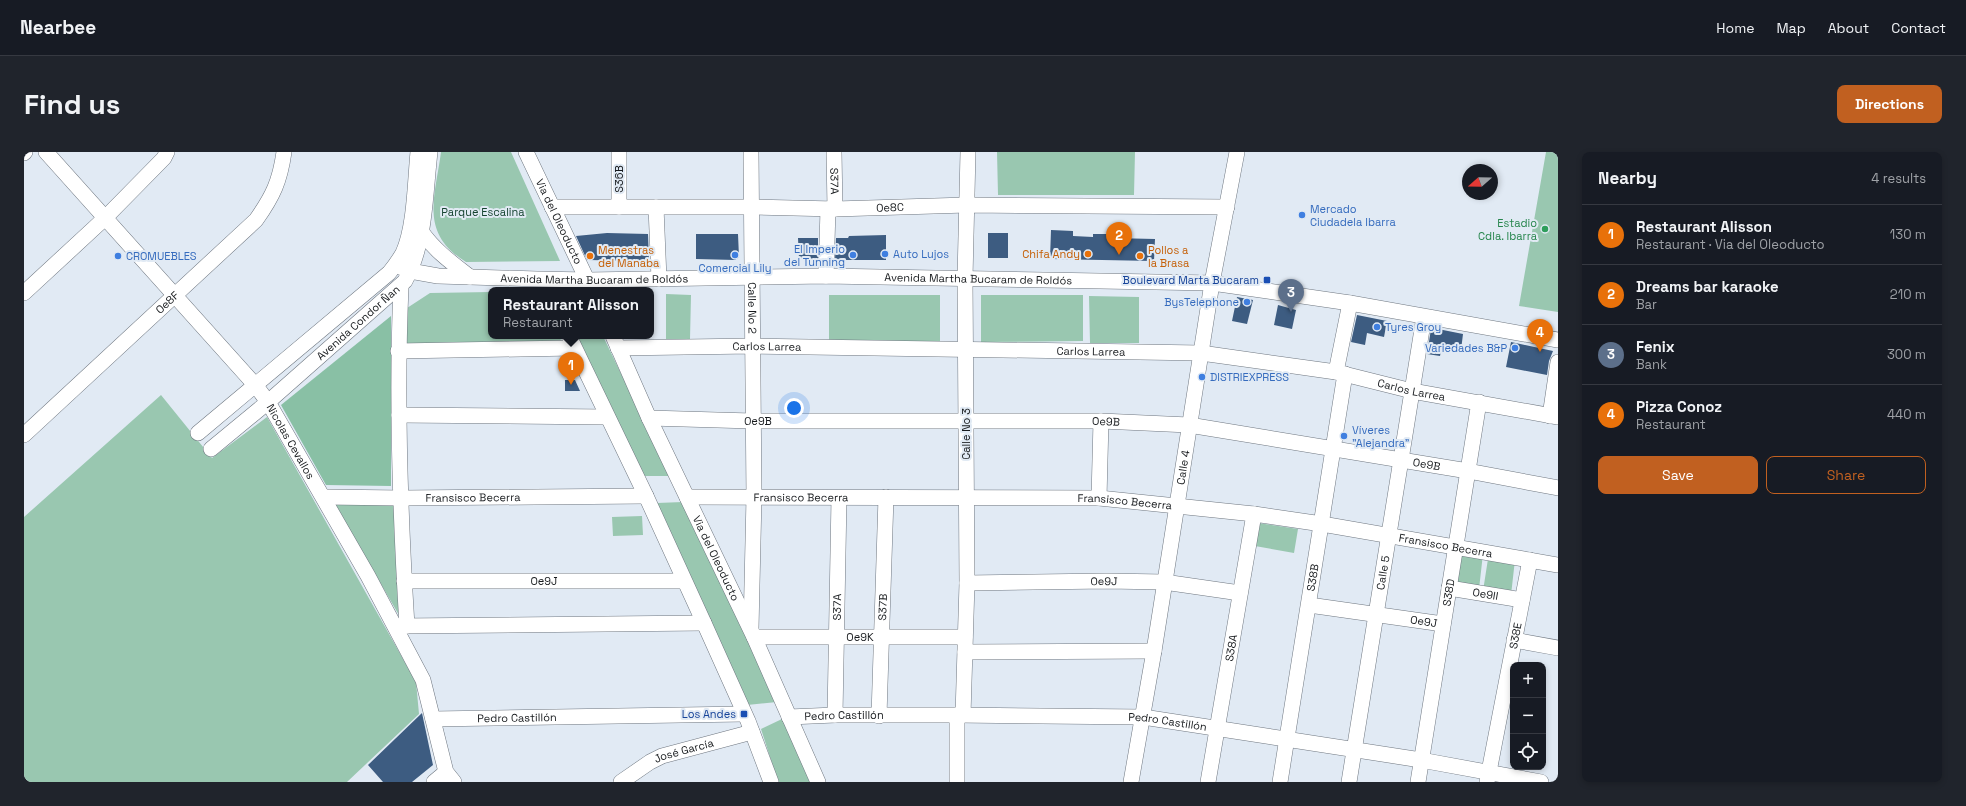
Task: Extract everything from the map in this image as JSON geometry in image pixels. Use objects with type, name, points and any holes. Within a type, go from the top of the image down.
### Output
[{"type":"street","name":"Nicolas Cevallos","points":[[46,152],[256,386],[268,402],[324,497],[368,576],[400,626],[423,680],[450,777]]},
{"type":"street","points":[[24,293],[105,218],[164,158],[167,152]]},
{"type":"street","name":"Oe8F","points":[[24,436],[174,294],[256,220],[272,196],[282,171],[284,152]]},
{"type":"street","name":"Avenida Condor Ñan","points":[[198,433],[256,386],[389,273],[396,265],[403,253],[408,236],[418,152]]},
{"type":"street","name":"Avenida Condor Ñan","points":[[211,449],[268,402],[401,287],[410,271],[421,231],[430,152]]},
{"type":"street","name":"Via del Oleoducto","points":[[526,152],[590,285]]},
{"type":"street","name":"S36B","points":[[618,207],[619,152]]},
{"type":"street","name":"Calle No 2","points":[[751,152],[752,421],[754,497],[752,634]]},
{"type":"street","name":"S37A","points":[[826,276],[834,152]]},
{"type":"street","name":"Calle No 3","points":[[957,782],[965,645],[965,278],[968,152]]},
{"type":"street","name":"Calle 4","points":[[1131,782],[1154,650],[1212,283],[1228,207],[1237,152]]},
{"type":"street","name":"Oe8C","points":[[552,207],[752,207],[831,209],[967,205],[1228,207]]},
{"type":"street","points":[[656,207],[659,279]]},
{"type":"street","points":[[421,231],[446,259],[470,277]]},
{"type":"street","name":"Avenida Martha Bucaram de Roldós","points":[[396,265],[410,271],[438,276],[470,277],[544,284],[590,285],[659,279],[826,276],[1212,283],[1350,303],[1558,340]]},
{"type":"street","points":[[401,287],[398,351],[404,581],[400,626],[704,623]]},
{"type":"street","name":"S38B","points":[[1280,782],[1334,450],[1341,373],[1350,303]]},
{"type":"street","name":"Calle 5","points":[[1349,782],[1424,317]]},
{"type":"street","points":[[398,351],[571,342],[646,496],[704,623],[752,732],[771,782]]},
{"type":"street","name":"Via del Oleoducto","points":[[615,342],[686,497],[752,634],[818,782]]},
{"type":"street","name":"Carlos Larrea","points":[[615,342],[752,346],[966,348],[1201,353],[1341,373],[1412,391],[1479,402],[1554,417]]},
{"type":"street","points":[[1554,417],[1558,362]]},
{"type":"street","name":"S38D","points":[[1418,782],[1479,402]]},
{"type":"street","points":[[399,415],[607,417]]},
{"type":"street","name":"Oe9B","points":[[649,418],[752,421],[1101,421],[1189,425],[1468,471],[1558,488]]},
{"type":"street","points":[[1099,498],[1101,421]]},
{"type":"street","name":"Fransisco Becerra","points":[[324,497],[402,498],[646,496]]},
{"type":"street","name":"Fransisco Becerra","points":[[686,497],[886,497],[966,499],[1099,498],[1254,514],[1322,524],[1558,565]]},
{"type":"street","name":"S37B","points":[[879,716],[886,497]]},
{"type":"street","name":"S37A","points":[[835,715],[838,498]]},
{"type":"street","name":"S38A","points":[[1208,782],[1254,514]]},
{"type":"street","name":"S38E","points":[[1488,778],[1530,560]]},
{"type":"street","name":"Oe9J","points":[[404,581],[684,581]]},
{"type":"street","name":"Oe9J","points":[[966,583],[1107,581],[1164,582],[1240,593]]},
{"type":"street","name":"Oe9II","points":[[1449,588],[1522,600]]},
{"type":"street","name":"Oe9J","points":[[1309,604],[1443,624]]},
{"type":"street","name":"Oe9K","points":[[752,634],[836,637],[882,636],[965,645],[1154,650]]},
{"type":"street","points":[[1514,640],[1558,648]]},
{"type":"street","name":"Pedro Castillón","points":[[433,719],[744,714]]},
{"type":"street","name":"Pedro Castillón","points":[[789,717],[835,715],[1142,717],[1218,727],[1421,760],[1488,778],[1541,782]]},
{"type":"street","name":"José García","points":[[621,782],[650,762],[662,756],[752,732]]},
{"type":"street","points":[[434,782],[450,777]]},
{"type":"green space","name":"Parque Escalina","points":[[441,152],[511,152],[560,261],[466,262],[451,251],[441,239],[436,227],[434,213],[434,199]]},
{"type":"green space","points":[[997,152],[1135,152],[1134,195],[998,195]]},
{"type":"green space","name":"Estadio Cdla. Ibarra","points":[[1546,152],[1558,152],[1558,312],[1519,306]]},
{"type":"green space","points":[[488,292],[488,339],[560,339],[563,344],[404,346],[404,310],[430,293]]},
{"type":"green space","points":[[666,294],[691,295],[690,339],[666,339]]},
{"type":"green space","points":[[829,295],[940,295],[940,344],[829,344]]},
{"type":"green space","points":[[981,295],[1083,295],[1083,341],[981,342]]},
{"type":"green space","points":[[1089,296],[1139,297],[1139,343],[1090,343]]},
{"type":"green space","points":[[391,316],[391,486],[326,485],[281,405]]},
{"type":"green space","points":[[577,339],[604,339],[670,476],[642,476]]},
{"type":"green space","points":[[161,395],[212,458],[267,417],[416,682],[419,714],[347,782],[24,782],[24,517]]},
{"type":"green space","points":[[683,502],[777,702],[747,705],[657,503]]},
{"type":"green space","points":[[334,503],[398,506],[403,622]]},
{"type":"green space","points":[[642,516],[643,535],[613,536],[612,517]]},
{"type":"green space","points":[[1258,523],[1298,529],[1294,553],[1255,546]]},
{"type":"green space","points":[[1459,540],[1484,545],[1479,589],[1452,585]]},
{"type":"green space","points":[[1490,546],[1516,551],[1511,595],[1483,591]]},
{"type":"green space","points":[[782,719],[812,782],[778,782],[761,729]]},
{"type":"building","points":[[1051,230],[1073,231],[1073,236],[1093,237],[1093,234],[1113,234],[1112,238],[1155,239],[1154,261],[1050,259]]},
{"type":"building","points":[[607,233],[648,234],[649,261],[587,260],[576,236]]},
{"type":"building","points":[[988,233],[1008,233],[1008,258],[988,258]]},
{"type":"building","points":[[696,234],[738,234],[739,257],[735,260],[696,259]]},
{"type":"building","points":[[886,235],[886,260],[835,260],[836,238],[848,238],[849,236]]},
{"type":"building","points":[[798,238],[818,238],[818,259],[799,259]]},
{"type":"building","points":[[1237,297],[1253,300],[1247,324],[1232,321]]},
{"type":"building","points":[[1278,305],[1296,310],[1292,329],[1274,325]]},
{"type":"building","points":[[1357,315],[1387,321],[1384,337],[1367,333],[1365,345],[1351,342]]},
{"type":"building","points":[[1433,328],[1463,334],[1461,350],[1442,346],[1440,356],[1427,354],[1431,329]]},
{"type":"building","points":[[1511,342],[1553,351],[1549,361],[1547,375],[1506,367]]},
{"type":"building","points":[[565,380],[575,380],[580,391],[565,391]]},
{"type":"building","points":[[422,713],[433,765],[412,782],[383,782],[368,765]]},
{"type":"place","name":"Mercado Ciudadela Ibarra","points":[[1302,215]]},
{"type":"place","name":"Estadio Cdla. Ibarra","points":[[1545,229]]},
{"type":"place","name":"Auto Lujos","points":[[885,254]]},
{"type":"place","name":"Chifa Andy","points":[[1088,254]]},
{"type":"place","name":"Comercial Lily","points":[[735,255]]},
{"type":"place","name":"El Imperio del Tunning","points":[[853,255]]},
{"type":"place","name":"Dreams bar karaoke","points":[[1119,255]]},
{"type":"place","name":"CROMUEBLES","points":[[118,256]]},
{"type":"place","name":"Menestras del Manaba","points":[[590,256]]},
{"type":"place","name":"Pollos a la Brasa","points":[[1140,256]]},
{"type":"place","name":"Boulevard Marta Bucaram","points":[[1267,280]]},
{"type":"place","name":"BysTelephone","points":[[1247,302]]},
{"type":"place","name":"Fenix","points":[[1291,312]]},
{"type":"place","name":"Tyres Groy","points":[[1377,327]]},
{"type":"place","name":"Variedades B&P","points":[[1515,348]]},
{"type":"place","name":"Pizza Conoz","points":[[1540,352]]},
{"type":"place","name":"DISTRIEXPRESS","points":[[1202,377]]},
{"type":"place","name":"Restaurant Alisson","points":[[571,385]]},
{"type":"place","name":"Víveres \"Alejandra\"","points":[[1344,436]]},
{"type":"place","name":"Los Andes","points":[[744,714]]}]
